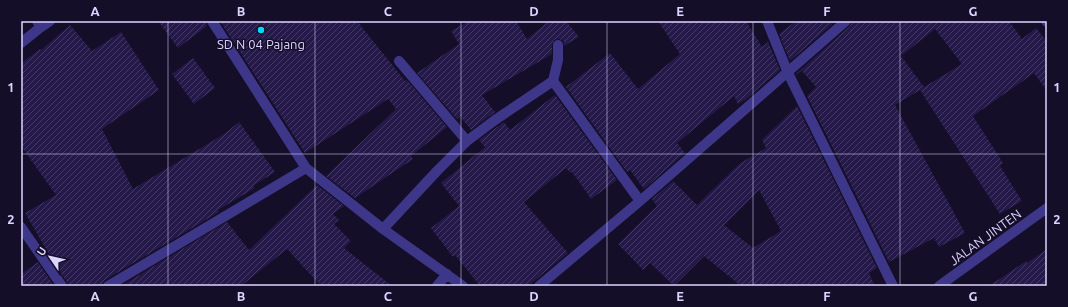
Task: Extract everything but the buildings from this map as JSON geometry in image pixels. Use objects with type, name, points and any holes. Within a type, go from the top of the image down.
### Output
[{"type":"street","points":[[21,43],[39,24],[50,21]]},
{"type":"street","points":[[212,21],[306,168],[383,229],[463,286]]},
{"type":"street","points":[[767,21],[788,72],[893,286]]},
{"type":"street","points":[[539,286],[846,21]]},
{"type":"street","points":[[383,229],[466,141],[554,81],[558,60],[558,45]]},
{"type":"street","points":[[399,61],[466,141]]},
{"type":"street","points":[[554,81],[640,200]]},
{"type":"street","points":[[108,286],[306,168]]},
{"type":"street","name":"JALAN JINTEN","points":[[939,286],[1047,208]]},
{"type":"street","points":[[21,227],[62,286]]},
{"type":"street","points":[[437,286],[447,274]]},
{"type":"place","name":"SD N 04 Pajang","points":[[261,30]]}]
